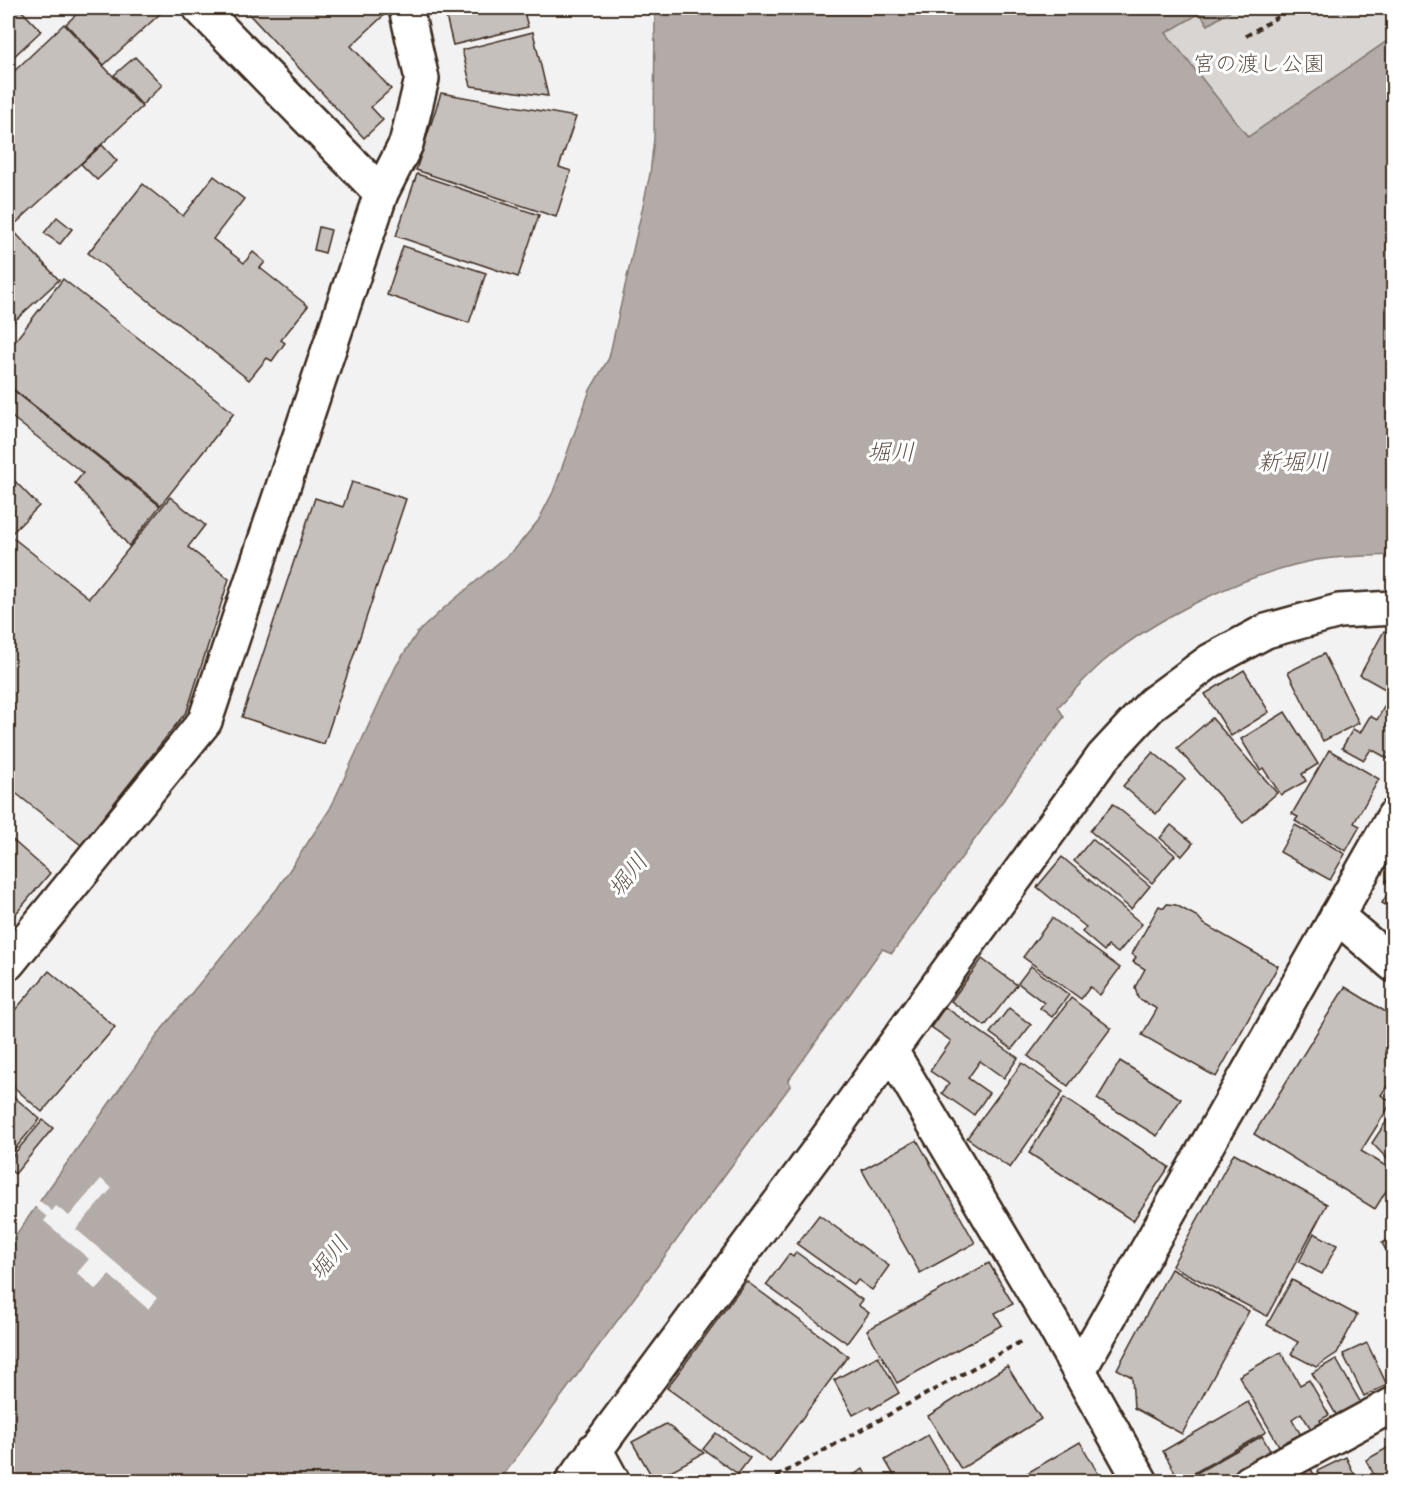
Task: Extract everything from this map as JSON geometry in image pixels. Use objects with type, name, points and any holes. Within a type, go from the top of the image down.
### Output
[{"type":"street","points":[[200,8],[381,193]]},
{"type":"street","points":[[8,963],[205,721],[381,193],[406,144],[422,80],[406,8]]},
{"type":"street","points":[[572,1482],[891,1051],[1103,757],[1153,703],[1210,661],[1266,631],[1339,611],[1394,608]]},
{"type":"street","points":[[1080,1370],[1394,816]]},
{"type":"street","points":[[1336,916],[1394,965]]},
{"type":"street","points":[[891,1051],[1080,1370],[1141,1482]]},
{"type":"street","points":[[1250,1482],[1394,1404]]},
{"type":"street","points":[[595,1449],[613,1482]]},
{"type":"path","points":[[1246,36],[1292,8]]},
{"type":"path","points":[[768,1482],[1053,1324]]},
{"type":"green space","name":"宮の渡し公園","points":[[1235,8],[1393,8],[1393,37],[1248,137],[1165,33],[1200,13],[1208,25]]},
{"type":"water","name":"堀川","points":[[655,8],[1235,8],[1208,25],[1200,13],[1166,33],[1248,137],[1393,37],[1393,555],[1339,557],[1307,562],[1255,577],[1227,588],[1173,615],[1124,646],[1097,667],[1058,707],[1064,717],[892,953],[882,949],[788,1081],[791,1085],[499,1481],[8,1482],[8,1246],[162,1029],[277,889],[330,809],[396,666],[417,633],[515,549],[538,521],[553,492],[590,390],[609,358],[650,174],[654,138]]},
{"type":"pier","points":[[101,1179],[112,1188],[76,1229],[157,1298],[148,1309],[109,1275],[96,1290],[77,1273],[89,1259],[44,1221],[47,1217],[33,1205],[37,1199],[52,1211],[56,1206],[69,1216]]},
{"type":"building","points":[[8,8],[19,8],[41,31],[8,62]]},
{"type":"building","points":[[83,8],[158,8],[162,12],[104,65],[66,24]]},
{"type":"building","points":[[249,8],[383,8],[385,14],[351,46],[391,89],[371,107],[383,120],[364,138],[246,11]]},
{"type":"building","points":[[444,8],[523,8],[528,27],[453,45]]},
{"type":"building","points":[[64,24],[142,107],[14,225],[8,218],[8,77]]},
{"type":"building","points":[[533,32],[548,96],[471,86],[462,50]]},
{"type":"building","points":[[135,57],[162,85],[142,105],[114,75]]},
{"type":"building","points":[[441,93],[576,117],[559,167],[571,171],[556,217],[416,170]]},
{"type":"building","points":[[102,145],[117,161],[97,180],[81,164]]},
{"type":"building","points":[[417,174],[539,215],[518,277],[396,236]]},
{"type":"building","points":[[214,176],[244,199],[213,239],[244,263],[253,252],[265,262],[260,268],[308,306],[281,340],[285,343],[272,361],[267,358],[249,380],[88,253],[143,184],[183,216]]},
{"type":"building","points":[[57,217],[72,229],[60,244],[44,233]]},
{"type":"building","points":[[8,225],[59,280],[8,327]]},
{"type":"building","points":[[319,227],[331,230],[325,253],[314,250]]},
{"type":"building","points":[[403,246],[486,273],[469,323],[387,295]]},
{"type":"building","points":[[63,279],[234,413],[161,505],[8,385],[8,350]]},
{"type":"building","points":[[8,386],[160,506],[129,546],[75,483],[83,473],[8,414]]},
{"type":"building","points":[[8,474],[39,506],[11,534],[8,531]]},
{"type":"building","points":[[352,482],[406,499],[324,744],[242,717],[315,498],[343,507]]},
{"type":"building","points":[[170,497],[205,525],[188,547],[229,579],[187,711],[81,845],[8,787],[8,543],[12,537],[89,598]]},
{"type":"building","points":[[1384,631],[1394,636],[1394,694],[1360,675]]},
{"type":"building","points":[[1324,654],[1359,723],[1323,741],[1288,672]]},
{"type":"building","points":[[1244,670],[1269,712],[1231,736],[1205,694]]},
{"type":"building","points":[[1385,705],[1394,710],[1394,762],[1371,749],[1364,760],[1342,748],[1353,729],[1360,733],[1370,716],[1377,720]]},
{"type":"building","points":[[1285,712],[1318,764],[1302,774],[1306,781],[1281,795],[1263,768],[1260,770],[1241,739]]},
{"type":"building","points":[[1212,718],[1277,793],[1243,823],[1177,748]]},
{"type":"building","points":[[1329,750],[1379,779],[1354,823],[1360,826],[1346,851],[1295,821],[1298,817],[1292,814]]},
{"type":"building","points":[[1153,752],[1185,779],[1156,814],[1123,786]]},
{"type":"building","points":[[1113,804],[1175,855],[1152,883],[1090,831]]},
{"type":"building","points":[[1171,825],[1193,843],[1182,856],[1160,838]]},
{"type":"building","points":[[1295,825],[1345,854],[1330,880],[1280,852]]},
{"type":"building","points":[[8,836],[50,873],[8,923]]},
{"type":"building","points":[[1092,839],[1150,886],[1131,909],[1074,861]]},
{"type":"building","points":[[1062,857],[1142,924],[1118,953],[1108,946],[1104,951],[1082,932],[1086,927],[1037,887]]},
{"type":"building","points":[[1394,868],[1394,910],[1382,903],[1393,885],[1386,881]]},
{"type":"building","points":[[1167,904],[1176,905],[1198,917],[1204,924],[1278,966],[1216,1077],[1142,1035],[1157,1009],[1138,998],[1135,987],[1145,969],[1133,962],[1136,957],[1132,954],[1159,906],[1164,908]]},
{"type":"building","points":[[1052,918],[1120,968],[1100,995],[1090,987],[1081,999],[1023,957]]},
{"type":"building","points":[[982,959],[1017,985],[985,1026],[951,1001]]},
{"type":"building","points":[[1031,966],[1069,995],[1052,1017],[1040,1008],[1044,1003],[1018,983]]},
{"type":"building","points":[[49,971],[115,1027],[42,1112],[8,1082],[8,1018]]},
{"type":"building","points":[[1345,987],[1394,1017],[1394,1038],[1385,1052],[1394,1057],[1394,1076],[1381,1095],[1392,1102],[1361,1151],[1394,1171],[1394,1178],[1375,1209],[1254,1134]]},
{"type":"building","points":[[1071,998],[1111,1028],[1068,1086],[1028,1056]]},
{"type":"building","points":[[945,1007],[1018,1058],[1004,1078],[980,1061],[968,1078],[989,1093],[974,1115],[942,1093],[949,1084],[930,1071],[951,1041],[931,1027]]},
{"type":"building","points":[[1009,1008],[1031,1025],[1012,1049],[990,1033]]},
{"type":"building","points":[[1120,1061],[1181,1099],[1157,1136],[1097,1099]]},
{"type":"building","points":[[1022,1063],[1063,1092],[1010,1168],[967,1138]]},
{"type":"building","points":[[13,1096],[40,1119],[8,1157],[8,1102]]},
{"type":"building","points":[[1064,1098],[1169,1167],[1133,1221],[1029,1153]]},
{"type":"building","points":[[1388,1119],[1394,1124],[1394,1166],[1372,1143]]},
{"type":"building","points":[[43,1120],[53,1128],[15,1174],[8,1168],[8,1161]]},
{"type":"building","points":[[917,1140],[975,1243],[920,1273],[862,1170]]},
{"type":"building","points":[[1234,1153],[1327,1204],[1267,1316],[1172,1266]]},
{"type":"building","points":[[819,1215],[889,1266],[872,1290],[858,1280],[854,1285],[797,1244]]},
{"type":"building","points":[[1314,1233],[1337,1245],[1322,1274],[1299,1262]]},
{"type":"building","points":[[1394,1237],[1394,1264],[1382,1243]]},
{"type":"building","points":[[796,1252],[862,1300],[858,1305],[869,1313],[847,1343],[766,1285],[789,1254],[793,1257]]},
{"type":"building","points":[[989,1263],[1013,1304],[995,1313],[1002,1325],[897,1383],[867,1330]]},
{"type":"building","points":[[1171,1269],[1249,1311],[1182,1434],[1134,1408],[1132,1377],[1117,1369]]},
{"type":"building","points":[[1292,1280],[1357,1315],[1337,1353],[1316,1367],[1291,1354],[1298,1342],[1267,1325]]},
{"type":"building","points":[[746,1281],[848,1356],[770,1462],[667,1388]]},
{"type":"building","points":[[1367,1343],[1387,1385],[1364,1396],[1343,1354]]},
{"type":"building","points":[[1281,1352],[1300,1385],[1309,1380],[1329,1415],[1320,1420],[1323,1427],[1313,1432],[1301,1413],[1292,1419],[1302,1437],[1281,1449],[1239,1376]]},
{"type":"building","points":[[878,1356],[899,1393],[872,1409],[870,1406],[853,1415],[834,1380]]},
{"type":"building","points":[[1336,1359],[1362,1405],[1338,1418],[1312,1373]]},
{"type":"building","points":[[1007,1366],[1041,1419],[961,1469],[928,1416]]},
{"type":"building","points":[[1248,1402],[1266,1432],[1180,1481],[1163,1451]]},
{"type":"building","points":[[666,1424],[704,1453],[654,1480],[632,1442]]},
{"type":"building","points":[[716,1433],[750,1458],[738,1474],[703,1449]]},
{"type":"building","points":[[928,1435],[951,1475],[940,1482],[898,1482],[885,1460]]},
{"type":"building","points":[[1262,1436],[1273,1456],[1228,1482],[1188,1482],[1186,1479]]},
{"type":"building","points":[[1080,1442],[1103,1482],[1012,1482]]},
{"type":"building","points":[[1394,1444],[1394,1482],[1378,1482],[1366,1460]]},
{"type":"building","points":[[1346,1457],[1358,1482],[1322,1482],[1317,1471]]},
{"type":"building","points":[[1310,1468],[1319,1482],[1288,1482]]},
{"type":"building","points":[[863,1469],[870,1482],[842,1482]]},
{"type":"water label","name":"新堀川","points":[[1293,462]]}]
